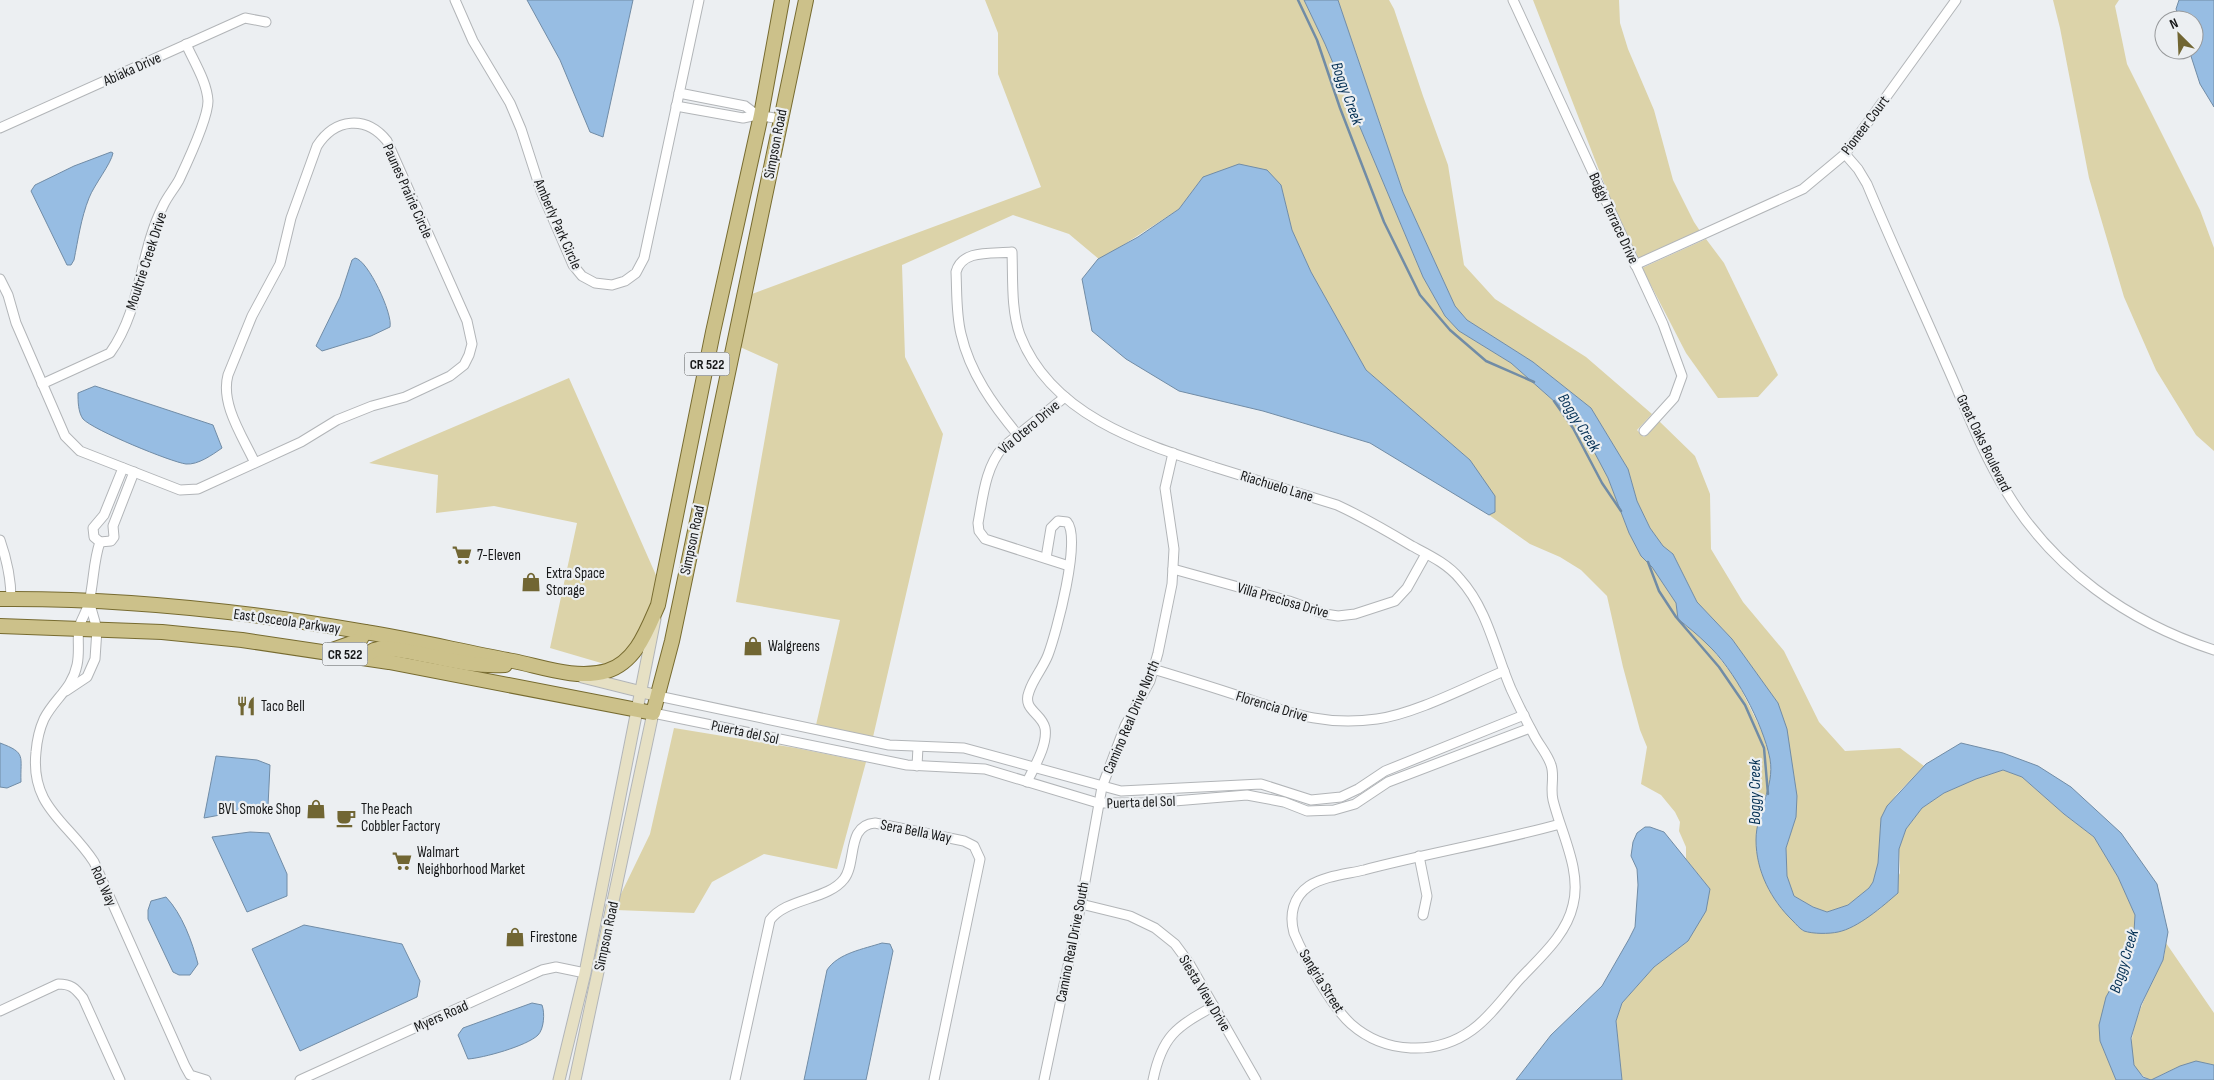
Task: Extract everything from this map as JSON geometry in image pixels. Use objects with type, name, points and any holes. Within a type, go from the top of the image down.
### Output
[{"type":"main road","name":"Simpson Road","points":[[560,1080],[585,973],[713,332],[727,278],[738,214],[782,0]]},
{"type":"main road","name":"Simpson Road","points":[[575,1080],[653,713],[672,641],[806,0]]},
{"type":"main road","points":[[727,278],[726,299],[718,334],[721,350],[730,359]]},
{"type":"main road","name":"East Osceola Parkway","points":[[6,599],[89,601],[250,615],[365,632],[523,663],[658,696]]},
{"type":"main road","name":"CR 522","points":[[566,673],[606,671],[620,664],[642,641],[658,605]]},
{"type":"main road","name":"East Osceola Parkway","points":[[0,626],[98,628],[233,639],[363,657],[653,713]]},
{"type":"main road","points":[[328,652],[360,640],[365,632]]},
{"type":"main road","points":[[363,657],[374,650],[382,648],[480,666],[523,663]]},
{"type":"main road","points":[[594,928],[597,941],[603,948]]},
{"type":"main road","points":[[585,973],[590,984],[592,998]]},
{"type":"street","name":"Amberly Park Circle","points":[[455,0],[473,41],[510,103],[521,129],[541,191],[573,265],[582,276],[595,283],[612,285],[626,281],[636,273],[644,258],[698,0]]},
{"type":"street","name":"Boggy Terrace Drive","points":[[1513,0],[1663,324],[1682,376],[1674,398],[1644,430]]},
{"type":"street","name":"Pioneer Court","points":[[1635,266],[1803,189],[1845,154],[1956,0]]},
{"type":"street","name":"Abiaka Drive","points":[[0,128],[245,18],[266,22]]},
{"type":"street","name":"Moultrie Creek Drive","points":[[42,384],[110,353],[116,344],[137,296],[152,232],[163,206],[179,179],[206,115],[208,101],[206,89],[186,44]]},
{"type":"street","points":[[679,93],[744,106],[759,115],[780,119]]},
{"type":"street","points":[[676,106],[743,118],[759,115]]},
{"type":"street","name":"Paunes Prairie Circle","points":[[134,472],[180,490],[198,489],[256,463],[301,442],[337,420],[372,406],[405,398],[450,376],[464,365],[472,344],[467,321],[387,141],[379,131],[370,127],[360,124],[343,124],[324,136],[317,146],[290,218],[280,264],[252,316],[228,375],[225,385],[229,405],[256,463]]},
{"type":"street","name":"Great Oaks Boulevard","points":[[1845,154],[1867,184],[1991,464],[2020,514],[2060,560],[2086,584],[2116,605],[2158,629],[2185,641],[2214,650]]},
{"type":"street","name":"Riachuelo Lane","points":[[1018,435],[995,406],[979,380],[961,334],[958,316],[956,272],[958,264],[964,257],[1012,252],[1015,312],[1020,334],[1031,356],[1045,376],[1065,397],[1117,430],[1148,445],[1337,504],[1426,554],[1459,577],[1484,614],[1504,671],[1530,728],[1540,745]]},
{"type":"street","points":[[0,279],[8,295],[16,323],[65,436],[80,451],[134,472],[113,526]]},
{"type":"street","name":"Via Otero Drive","points":[[1065,397],[994,457],[989,468],[978,523],[985,539],[1069,566]]},
{"type":"street","name":"Camino Real Drive North","points":[[1098,803],[1112,756],[1150,681],[1170,594],[1174,549],[1165,488],[1173,454]]},
{"type":"street","points":[[99,522],[107,521],[113,526],[115,531],[111,541],[100,542],[94,537],[93,532],[123,468]]},
{"type":"street","points":[[1027,782],[1042,748],[1044,725],[1026,700],[1032,684],[1047,658],[1057,631],[1066,592],[1071,532],[1067,522],[1058,521],[1051,528],[1046,558]]},
{"type":"street","points":[[0,540],[8,561],[11,580],[6,599]]},
{"type":"street","points":[[89,601],[96,555],[100,542]]},
{"type":"street","name":"Villa Preciosa Drive","points":[[1173,568],[1289,601],[1325,614],[1338,616],[1356,614],[1396,601],[1407,588],[1426,554]]},
{"type":"street","name":"Rob Way","points":[[89,601],[79,628],[78,664],[66,692],[45,717],[38,732],[34,765],[37,783],[43,800],[86,848],[94,862],[190,1075],[206,1080]]},
{"type":"street","name":"Rob Way","points":[[66,692],[81,683],[92,669],[95,658],[98,628],[89,601]]},
{"type":"street","name":"Florencia Drive","points":[[1153,669],[1290,714],[1322,720],[1349,721],[1378,719],[1405,712],[1504,671]]},
{"type":"street","name":"Puerta del Sol","points":[[658,696],[890,745],[964,748],[1121,791],[1260,784],[1311,800],[1341,797],[1358,789],[1385,771],[1524,715]]},
{"type":"street","name":"Puerta del Sol","points":[[653,713],[852,755],[918,766],[985,769],[1098,803],[1150,803],[1247,795],[1284,802],[1307,810],[1334,810],[1355,804],[1388,782],[1530,728]]},
{"type":"street","name":"Sangria Street","points":[[1540,745],[1551,765],[1552,794],[1573,870],[1576,885],[1573,906],[1565,926],[1481,1023],[1456,1040],[1442,1045],[1420,1049],[1401,1048],[1385,1044],[1363,1033],[1349,1022],[1334,1005],[1294,933],[1291,916],[1296,899],[1304,890],[1314,884],[1420,856],[1560,824]]},
{"type":"street","points":[[918,747],[918,766]]},
{"type":"street","name":"Camino Real Drive South","points":[[1044,1080],[1080,904],[1098,803]]},
{"type":"street","name":"Sera Bella Way","points":[[735,1080],[770,920],[777,913],[836,886],[843,880],[848,873],[856,835],[864,826],[875,823],[968,842],[976,849],[980,859],[934,1080]]},
{"type":"street","points":[[1420,856],[1427,896],[1423,915]]},
{"type":"street","name":"Siesta View Drive","points":[[1080,904],[1130,916],[1155,928],[1174,944],[1189,963],[1256,1080]]},
{"type":"street","name":"Myers Road","points":[[300,1080],[542,970],[556,967],[585,973]]},
{"type":"street","points":[[0,1011],[58,984],[67,984],[75,988],[83,998],[120,1080]]},
{"type":"street","points":[[1153,1080],[1157,1062],[1166,1042],[1176,1029],[1214,1006]]},
{"type":"shaded area","points":[[985,0],[1304,0],[1325,44],[1423,277],[1445,316],[1459,331],[1511,363],[1564,410],[1591,444],[1608,478],[1629,533],[1641,556],[1652,567],[1676,603],[1678,619],[1708,644],[1736,679],[1763,734],[1770,760],[1771,780],[1760,813],[1756,839],[1758,860],[1768,888],[1777,903],[1803,931],[1819,933],[1839,932],[1880,909],[1900,873],[1899,849],[1906,829],[1922,808],[1944,793],[2003,770],[2022,777],[2064,814],[2094,837],[2118,877],[2135,915],[2133,948],[2106,997],[2100,1041],[2116,1080],[1622,1080],[1616,1021],[1622,1003],[1654,967],[1688,941],[1710,889],[1686,859],[1686,847],[1679,831],[1680,822],[1675,812],[1661,795],[1641,784],[1647,747],[1640,730],[1623,667],[1607,596],[1581,570],[1560,557],[1530,544],[1489,515],[1495,512],[1470,460],[1366,370],[1311,272],[1292,230],[1281,185],[1203,177],[1179,209],[1100,260],[1069,234],[1013,215],[902,265],[905,357],[943,434],[873,737],[816,725],[840,620],[736,602],[778,364],[740,347],[752,294],[1041,187],[998,74],[998,33]]},
{"type":"shaded area","points":[[1338,0],[1389,0],[1394,9],[1448,165],[1464,265],[1495,299],[1586,357],[1652,414],[1637,430],[1644,437],[1659,421],[1695,456],[1710,494],[1711,549],[1743,602],[1784,651],[1819,722],[1845,751],[1900,748],[1924,766],[1896,795],[1881,818],[1878,863],[1873,882],[1869,888],[1848,905],[1827,912],[1813,907],[1794,896],[1787,876],[1786,848],[1796,817],[1795,781],[1778,703],[1732,639],[1697,602],[1673,554],[1663,546],[1650,528],[1637,501],[1628,469],[1591,408],[1533,362],[1467,320],[1455,306],[1403,192]]},
{"type":"shaded area","points":[[1533,0],[1619,0],[1620,23],[1628,49],[1654,110],[1673,180],[1700,231],[1638,259],[1611,201]]},
{"type":"shaded area","points":[[2053,0],[2119,0],[2115,6],[2127,64],[2200,210],[2214,248],[2214,451],[2196,435],[2156,370],[2124,297],[2089,178]]},
{"type":"shaded area","points":[[1706,239],[1724,263],[1778,375],[1758,397],[1718,398],[1686,353],[1642,268]]},
{"type":"shaded area","points":[[569,378],[659,582],[642,630],[627,650],[608,665],[550,648],[577,523],[494,506],[436,513],[438,475],[369,463]]},
{"type":"shaded area","points":[[674,728],[796,748],[866,762],[837,869],[764,854],[712,882],[694,913],[616,910],[618,900],[650,834]]},
{"type":"shaded area","points":[[2166,943],[2214,1013],[2214,1065],[2189,1064],[2151,1080],[2138,1071],[2132,1058],[2132,1042],[2141,1007],[2163,960]]},
{"type":"water","points":[[527,0],[633,0],[603,137],[590,132],[560,60]]},
{"type":"water","points":[[1304,0],[1338,0],[1403,192],[1455,306],[1467,320],[1533,362],[1591,408],[1628,469],[1637,501],[1650,528],[1663,546],[1673,554],[1697,602],[1732,639],[1778,703],[1787,729],[1797,796],[1796,817],[1786,848],[1787,876],[1794,896],[1813,907],[1827,912],[1848,905],[1869,888],[1873,882],[1878,863],[1881,818],[1887,806],[1926,764],[1961,743],[2003,753],[2038,766],[2071,787],[2121,833],[2157,884],[2168,932],[2163,960],[2141,1005],[2131,1038],[2134,1065],[2143,1077],[2151,1080],[2116,1080],[2100,1041],[2099,1025],[2106,997],[2133,948],[2135,915],[2118,877],[2094,837],[2064,814],[2022,777],[2003,770],[1944,793],[1922,808],[1906,829],[1899,849],[1898,893],[1870,916],[1854,926],[1846,930],[1830,933],[1804,931],[1785,913],[1766,884],[1757,852],[1757,830],[1768,790],[1771,769],[1761,729],[1746,697],[1717,655],[1700,637],[1678,619],[1676,603],[1652,567],[1641,556],[1629,533],[1608,478],[1590,444],[1564,410],[1511,363],[1459,331],[1445,316],[1423,277],[1325,44]]},
{"type":"water","points":[[2179,0],[2214,0],[2214,107],[2200,84],[2192,60],[2204,60],[2204,10],[2176,9]]},
{"type":"water","points":[[111,152],[113,153],[112,158],[91,193],[86,206],[74,260],[71,265],[67,265],[31,191],[35,185],[74,166]]},
{"type":"water","points":[[1239,164],[1267,170],[1281,185],[1292,230],[1311,272],[1366,370],[1470,460],[1495,496],[1495,512],[1489,515],[1370,443],[1263,411],[1179,391],[1126,359],[1092,331],[1082,279],[1098,259],[1138,237],[1179,209],[1203,177]]},
{"type":"water","points":[[355,258],[360,261],[373,277],[388,311],[390,327],[371,336],[322,351],[316,346],[340,297],[352,260]]},
{"type":"water","points":[[95,386],[213,425],[222,448],[200,461],[186,464],[149,452],[116,438],[90,424],[83,419],[80,413],[78,393]]},
{"type":"water","points":[[0,743],[15,750],[20,756],[21,761],[21,782],[7,788],[0,787]]},
{"type":"water","points":[[216,756],[257,760],[270,765],[268,806],[204,818]]},
{"type":"water","points":[[1645,827],[1664,832],[1710,889],[1706,911],[1688,941],[1654,967],[1622,1003],[1616,1021],[1622,1080],[1516,1080],[1551,1035],[1602,986],[1629,939],[1635,927],[1638,885],[1637,869],[1631,856],[1633,842],[1637,833]]},
{"type":"water","points":[[250,832],[269,833],[287,874],[287,896],[247,912],[212,837]]},
{"type":"water","points":[[166,897],[182,920],[196,955],[198,964],[190,975],[179,975],[173,972],[148,919],[151,901]]},
{"type":"water","points":[[304,925],[402,944],[420,981],[417,997],[300,1051],[252,949]]},
{"type":"water","points":[[882,943],[890,944],[893,951],[866,1080],[804,1080],[827,970],[844,956]]},
{"type":"water","points":[[532,1003],[542,1005],[543,1008],[543,1025],[538,1035],[515,1047],[494,1054],[468,1059],[458,1035],[463,1028]]},
{"type":"water","points":[[2196,1061],[2214,1065],[2214,1080],[2151,1080],[2180,1066]]},
{"type":"waterway","name":"Boggy Creek","points":[[1298,0],[1317,40],[1340,108],[1384,222],[1420,295],[1450,330],[1486,361],[1534,382]]},
{"type":"waterway","name":"Boggy Creek","points":[[1554,401],[1573,428],[1602,483],[1621,511]]},
{"type":"waterway","name":"Boggy Creek","points":[[1648,562],[1659,591],[1676,617],[1719,667],[1745,705],[1764,748],[1768,794]]},
{"type":"place","name":"7-Eleven","points":[[462,555]]},
{"type":"place","name":"Extra Space Storage","points":[[531,582]]},
{"type":"place","name":"Walgreens","points":[[753,646]]},
{"type":"place","name":"Taco Bell","points":[[246,706]]},
{"type":"place","name":"BVL Smoke Shop","points":[[316,809]]},
{"type":"place","name":"The Peach Cobbler Factory","points":[[346,818]]},
{"type":"place","name":"Walmart Neighborhood Market","points":[[402,861]]},
{"type":"place","name":"Firestone","points":[[515,937]]}]
